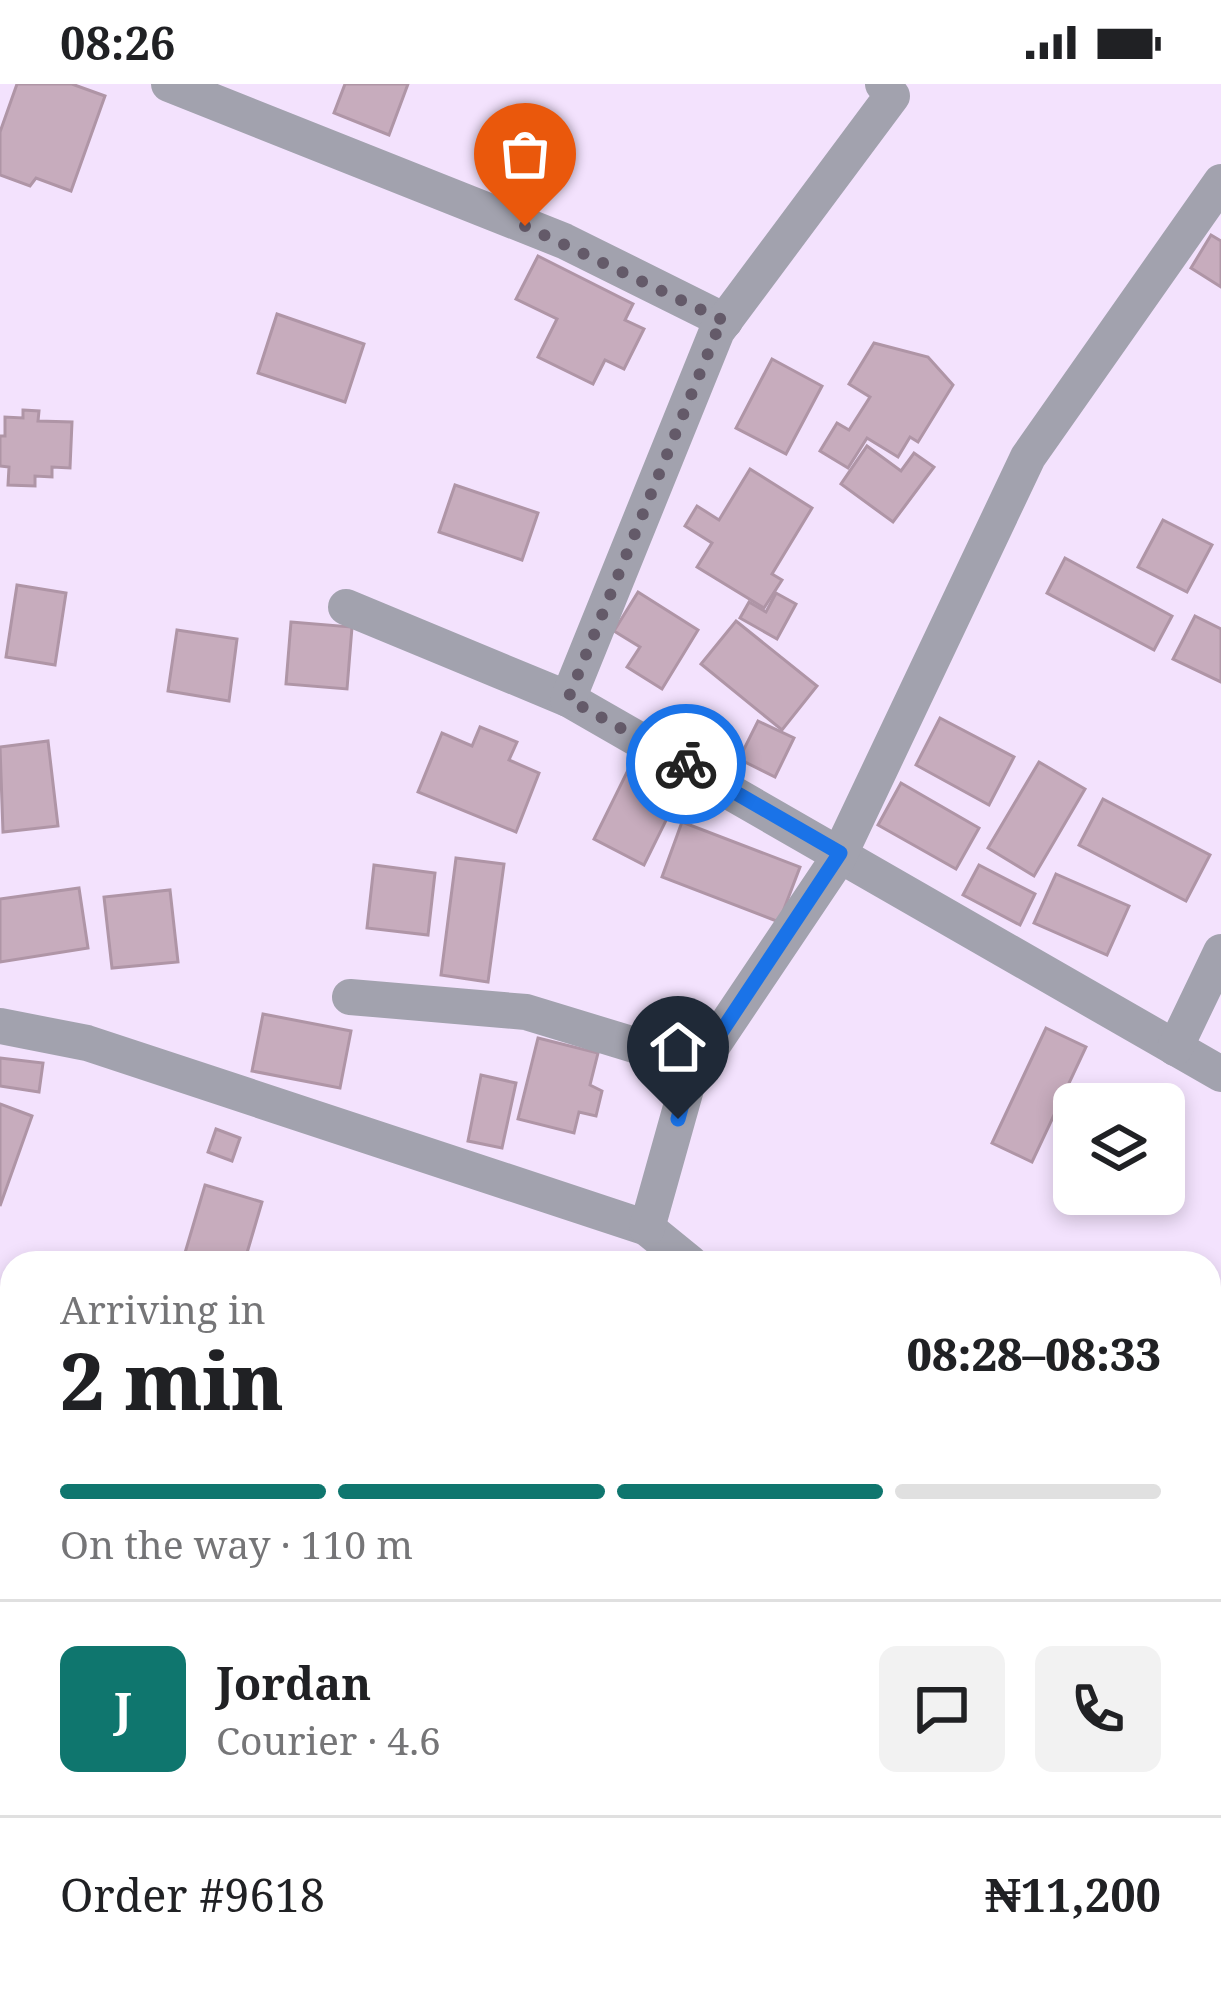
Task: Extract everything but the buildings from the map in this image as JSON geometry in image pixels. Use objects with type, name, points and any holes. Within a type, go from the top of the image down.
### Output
[{"type":"street","points":[[170,84],[564,241],[725,321]]},
{"type":"street","points":[[568,699],[717,331],[892,96],[883,84]]},
{"type":"street","points":[[647,1228],[688,1082],[840,853],[1028,457],[1221,182]]},
{"type":"street","points":[[346,608],[568,699],[1221,1074]]},
{"type":"street","points":[[1175,1048],[1221,952]]},
{"type":"street","points":[[350,997],[526,1012],[700,1065]]},
{"type":"street","points":[[0,1026],[88,1043],[647,1228],[675,1251]]},
{"type":"way so far","points":[[525,226],[725,321],[568,699],[686,764]]},
{"type":"route","points":[[678,1119],[688,1082],[840,853],[686,764]]}]
